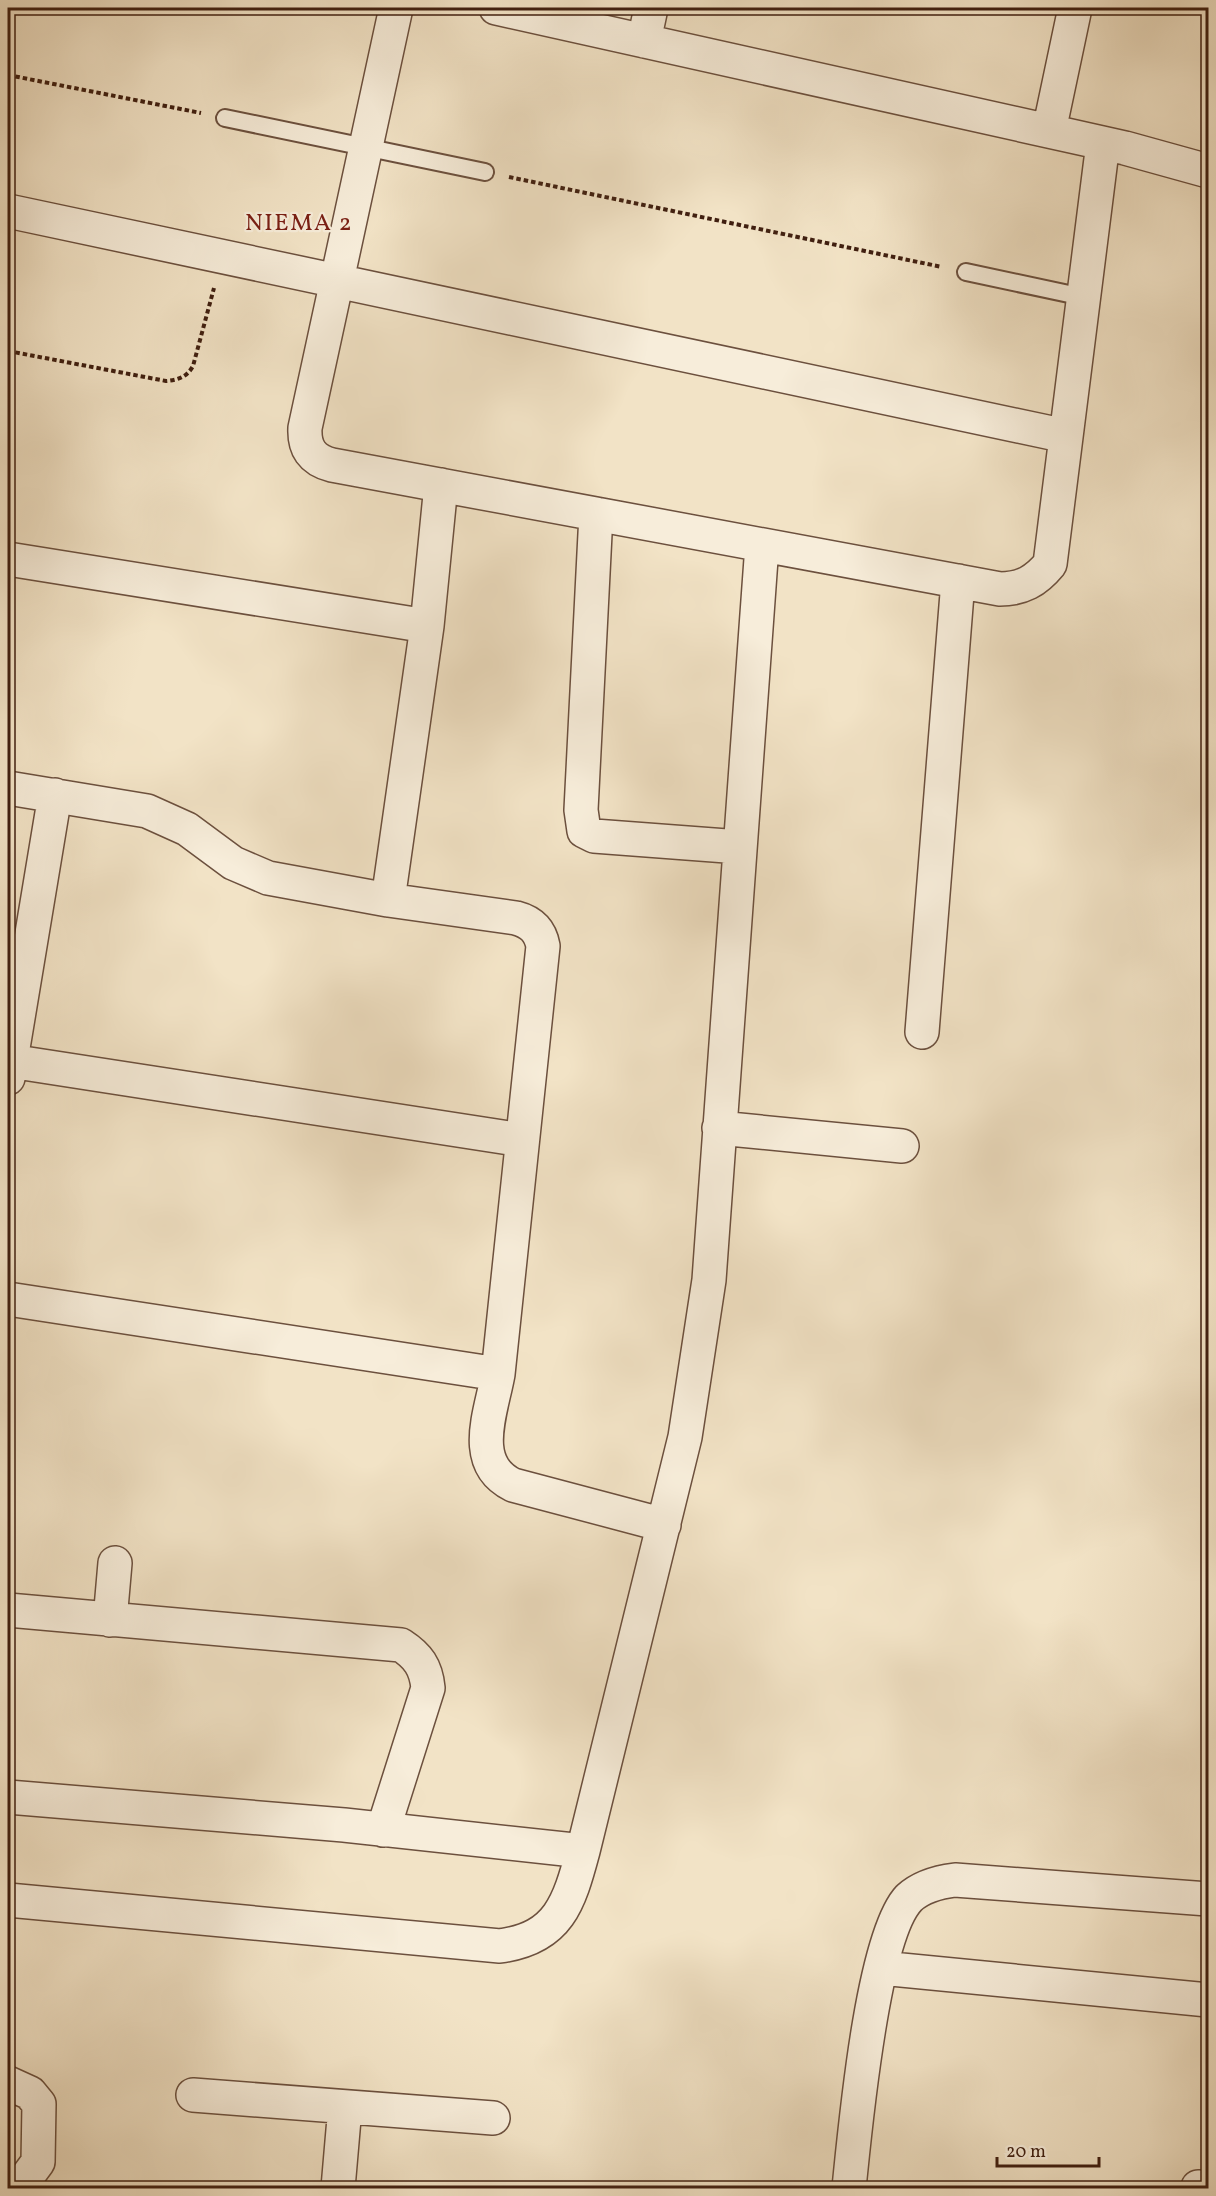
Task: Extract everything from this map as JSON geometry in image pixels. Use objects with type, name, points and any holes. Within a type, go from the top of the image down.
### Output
[{"type":"street","points":[[396,8],[305,428],[306,447],[311,455],[324,463],[958,581],[1012,589],[1033,581],[1050,564],[1103,143]]},
{"type":"street","points":[[496,8],[1103,143],[1209,171]]},
{"type":"street","points":[[644,41],[651,8]]},
{"type":"street","points":[[1049,131],[1075,8]]},
{"type":"street","points":[[8,211],[1066,436]]},
{"type":"street","points":[[388,900],[427,626],[441,485]]},
{"type":"street","points":[[596,514],[581,810],[584,831],[594,836],[740,847]]},
{"type":"street","points":[[8,1900],[500,1946],[520,1943],[538,1935],[554,1923],[570,1897],[664,1525],[685,1437],[698,1363],[709,1280],[762,544]]},
{"type":"street","points":[[8,559],[427,626]]},
{"type":"street","points":[[922,1032],[958,581]]},
{"type":"street","points":[[8,788],[147,811],[168,818],[187,828],[233,863],[268,878],[388,900],[516,918],[532,924],[538,930],[543,946],[498,1374],[486,1450],[488,1462],[502,1480],[513,1485],[664,1525]]},
{"type":"street","points":[[55,795],[9,1070],[522,1140]]},
{"type":"street","points":[[719,1128],[902,1146]]},
{"type":"street","points":[[8,1299],[498,1374]]},
{"type":"street","points":[[110,1620],[115,1563]]},
{"type":"street","points":[[8,1610],[389,1643],[412,1652],[426,1674],[428,1688],[383,1830]]},
{"type":"street","points":[[8,1797],[383,1830],[583,1851]]},
{"type":"street","points":[[849,2188],[862,2070],[881,1968],[901,1910],[910,1898],[938,1882],[955,1880],[1209,1899]]},
{"type":"street","points":[[881,1968],[1209,2000]]},
{"type":"street","points":[[8,2083],[30,2093],[39,2104],[38,2162],[24,2181],[12,2188]]},
{"type":"street","points":[[193,2095],[493,2118]]},
{"type":"street","points":[[338,2188],[345,2107]]},
{"type":"lane","points":[[225,118],[485,172]]},
{"type":"lane","points":[[966,272],[1083,297]]},
{"type":"path","points":[[8,75],[225,118]]},
{"type":"path","points":[[485,172],[966,272]]},
{"type":"path","points":[[8,351],[166,381],[177,380],[186,375],[193,366],[223,258]]},
{"type":"district","name":"NIEMA 2","points":[[299,224]]}]
